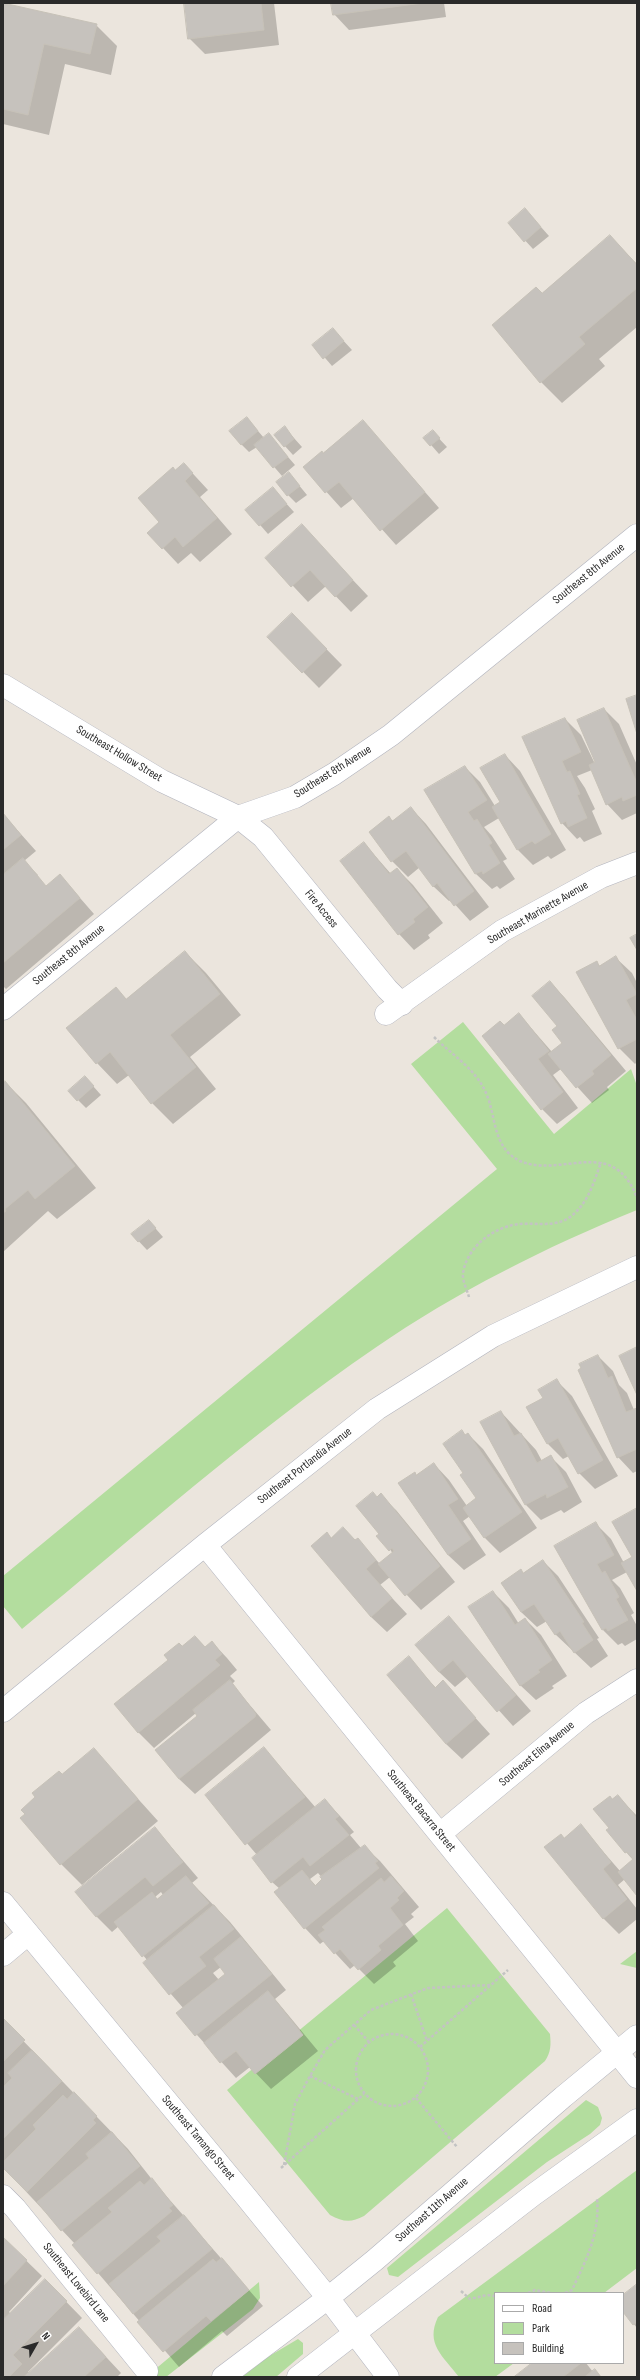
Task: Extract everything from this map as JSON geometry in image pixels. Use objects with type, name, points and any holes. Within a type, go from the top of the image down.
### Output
[{"type":"street","name":"Southeast 8th Avenue","points":[[3,1009],[238,817],[295,797],[334,774],[391,735],[637,535]]},
{"type":"street","name":"Southeast Hollow Street","points":[[3,685],[162,780],[238,817]]},
{"type":"street","name":"Fire Access","points":[[238,817],[263,837],[387,989],[394,1009]]},
{"type":"street","name":"Southeast Marinette Avenue","points":[[394,1009],[502,931],[601,877],[637,863]]},
{"type":"street","name":"Southeast Portlandia Avenue","points":[[3,1711],[205,1545],[377,1409],[493,1336],[637,1267]]},
{"type":"street","name":"Southeast Bacarra Street","points":[[205,1545],[534,1948],[637,2077]]},
{"type":"street","name":"Southeast Elina Avenue","points":[[440,1834],[586,1713],[637,1680]]},
{"type":"street","name":"Southeast Tamango Street","points":[[3,1904],[328,2298],[388,2377]]},
{"type":"street","points":[[3,1955],[28,1934]]},
{"type":"street","name":"Southeast 11th Avenue","points":[[223,2377],[328,2298],[637,2036]]},
{"type":"street","points":[[298,2377],[527,2200],[637,2120]]},
{"type":"street","name":"Southeast Lovebird Lane","points":[[3,2196],[15,2208],[147,2371]]},
{"type":"path","points":[[434,1037],[464,1062],[482,1085],[489,1100],[496,1133],[508,1152],[520,1160],[534,1164],[601,1162],[614,1167],[626,1178],[637,1198]]},
{"type":"path","points":[[469,1297],[463,1274],[469,1256],[479,1242],[496,1231],[514,1225],[556,1224],[569,1218],[582,1207],[601,1162]]},
{"type":"path","points":[[420,2047],[534,1948]]},
{"type":"path","points":[[284,2165],[295,2104],[325,2050],[371,2010],[411,1994],[428,1988],[490,1985]]},
{"type":"path","points":[[411,1994],[426,2041]]},
{"type":"path","points":[[354,2025],[369,2042]]},
{"type":"path","points":[[396,2034],[410,2038],[420,2047],[427,2060],[429,2074],[424,2087],[416,2098],[404,2105],[389,2107],[376,2102],[364,2094],[358,2081],[356,2067],[360,2053],[369,2042],[382,2035],[396,2034]]},
{"type":"path","points":[[310,2076],[358,2099]]},
{"type":"path","points":[[281,2168],[364,2094]]},
{"type":"path","points":[[416,2098],[476,2171]]},
{"type":"path","points":[[567,2292],[572,2290],[595,2239],[598,2214],[596,2198]]},
{"type":"path","points":[[530,2292],[535,2290],[546,2292]]},
{"type":"path","points":[[461,2291],[470,2299],[487,2295],[494,2296]]},
{"type":"green space","points":[[463,1022],[554,1134],[631,1069],[637,1086],[637,1210],[569,1239],[502,1272],[437,1308],[375,1348],[284,1414],[239,1449],[22,1629],[3,1606],[3,1576],[497,1169],[411,1064]]},
{"type":"green space","points":[[447,1908],[550,2034],[548,2055],[545,2061],[364,2216],[351,2221],[339,2219],[330,2215],[227,2090]]},
{"type":"green space","points":[[637,1951],[637,1968],[620,1964]]},
{"type":"green space","points":[[586,2100],[598,2107],[602,2118],[600,2125],[590,2134],[547,2162],[398,2277],[389,2275],[387,2268]]},
{"type":"green space","points":[[637,2170],[637,2268],[605,2292],[494,2292],[494,2364],[513,2364],[495,2377],[459,2377],[442,2356],[435,2342],[435,2326],[438,2317]]},
{"type":"green space","points":[[259,2282],[260,2298],[253,2309],[166,2377],[146,2377]]},
{"type":"green space","points":[[298,2339],[303,2343],[303,2354],[276,2377],[242,2377],[266,2358]]},
{"type":"building","points":[[3,3],[97,24],[90,54],[44,44],[28,115],[3,109]]},
{"type":"building","points":[[184,3],[261,3],[264,30],[188,39]]},
{"type":"building","points":[[331,3],[423,3],[333,15]]},
{"type":"building","points":[[525,208],[541,227],[524,242],[508,223]]},
{"type":"building","points":[[610,235],[637,265],[637,288],[579,337],[585,344],[540,383],[492,325],[536,287],[542,293]]},
{"type":"building","points":[[333,328],[344,341],[323,359],[312,345]]},
{"type":"building","points":[[247,417],[258,431],[241,445],[229,431]]},
{"type":"building","points":[[363,420],[425,492],[380,531],[339,482],[325,493],[303,467],[322,451],[323,453]]},
{"type":"building","points":[[285,426],[294,439],[284,447],[274,435]]},
{"type":"building","points":[[433,430],[440,438],[430,446],[423,438]]},
{"type":"building","points":[[269,433],[288,457],[273,468],[254,445]]},
{"type":"building","points":[[184,463],[193,473],[185,481],[217,518],[183,547],[175,537],[162,549],[147,533],[159,522],[138,498],[173,467],[175,470]]},
{"type":"building","points":[[289,472],[300,486],[287,496],[276,482]]},
{"type":"building","points":[[273,487],[287,504],[259,526],[245,510]]},
{"type":"building","points":[[302,524],[353,580],[335,597],[310,570],[291,587],[265,558]]},
{"type":"building","points":[[292,613],[327,649],[302,673],[267,637]]},
{"type":"building","points":[[637,695],[637,734],[626,699]]},
{"type":"building","points":[[604,708],[637,783],[637,795],[623,801],[622,797],[606,805],[589,765],[595,762],[577,720]]},
{"type":"building","points":[[565,718],[581,752],[562,761],[567,772],[570,771],[580,794],[577,795],[587,818],[568,827],[566,821],[561,824],[522,737]]},
{"type":"building","points":[[505,754],[551,834],[535,844],[532,841],[517,850],[492,807],[500,802],[480,768]]},
{"type":"building","points":[[465,766],[487,800],[468,812],[474,821],[477,819],[492,843],[489,845],[500,863],[483,874],[482,871],[475,874],[424,790]]},
{"type":"building","points":[[411,807],[474,891],[454,906],[437,883],[433,887],[406,851],[391,862],[369,832],[389,816],[392,821]]},
{"type":"building","points":[[3,813],[21,835],[3,850]]},
{"type":"building","points":[[364,842],[389,874],[397,868],[428,907],[413,919],[415,922],[398,935],[340,861]]},
{"type":"building","points":[[23,858],[46,886],[60,874],[80,898],[3,963],[3,875]]},
{"type":"building","points":[[637,934],[637,950],[630,938]]},
{"type":"building","points":[[185,951],[220,994],[170,1035],[196,1067],[151,1104],[110,1052],[96,1064],[66,1028],[116,987],[126,999]]},
{"type":"building","points":[[616,956],[637,994],[626,1000],[637,1020],[637,1039],[618,1049],[576,972],[597,961],[599,966]]},
{"type":"building","points":[[550,981],[611,1055],[592,1071],[594,1074],[576,1088],[548,1054],[562,1043],[552,1030],[557,1026],[532,996]]},
{"type":"building","points":[[519,1013],[549,1051],[538,1059],[563,1092],[541,1110],[482,1036],[500,1021],[504,1025]]},
{"type":"building","points":[[85,1076],[94,1086],[77,1101],[68,1091]]},
{"type":"building","points":[[5,1081],[75,1166],[35,1199],[28,1190],[5,1209],[6,1211],[3,1213],[3,1083]]},
{"type":"building","points":[[149,1220],[156,1228],[138,1242],[131,1234]]},
{"type":"building","points":[[637,1347],[637,1395],[619,1356]]},
{"type":"building","points":[[598,1355],[608,1378],[612,1376],[626,1412],[637,1408],[637,1449],[617,1458],[578,1370],[581,1368],[579,1364]]},
{"type":"building","points":[[557,1379],[603,1460],[578,1474],[558,1438],[547,1444],[526,1407],[543,1398],[538,1390]]},
{"type":"building","points":[[501,1411],[514,1436],[521,1433],[537,1463],[551,1455],[568,1487],[547,1498],[546,1494],[525,1505],[480,1422]]},
{"type":"building","points":[[462,1430],[465,1435],[468,1433],[522,1512],[484,1538],[463,1508],[476,1498],[460,1475],[463,1473],[443,1444]]},
{"type":"building","points":[[434,1463],[458,1499],[448,1505],[471,1539],[448,1555],[398,1483],[415,1472],[416,1475]]},
{"type":"building","points":[[373,1492],[377,1497],[381,1493],[440,1566],[405,1596],[378,1564],[394,1551],[392,1548],[389,1551],[376,1536],[379,1534],[356,1506]]},
{"type":"building","points":[[637,1508],[637,1591],[621,1563],[632,1557],[612,1522]]},
{"type":"building","points":[[596,1522],[614,1555],[597,1564],[602,1573],[605,1571],[619,1597],[616,1599],[628,1620],[608,1631],[606,1628],[602,1630],[554,1546]]},
{"type":"building","points":[[343,1527],[355,1540],[358,1538],[376,1560],[366,1569],[392,1598],[371,1617],[311,1546],[327,1532],[331,1538]]},
{"type":"building","points":[[543,1560],[584,1622],[582,1623],[593,1640],[574,1653],[560,1631],[555,1635],[534,1604],[521,1612],[501,1583],[521,1569],[523,1573]]},
{"type":"building","points":[[493,1591],[515,1625],[525,1618],[552,1660],[538,1670],[540,1672],[520,1686],[468,1607]]},
{"type":"building","points":[[449,1616],[516,1695],[497,1712],[453,1660],[439,1672],[415,1645]]},
{"type":"building","points":[[195,1636],[205,1647],[212,1641],[222,1654],[215,1660],[220,1665],[138,1733],[114,1704],[168,1660],[164,1655],[179,1643],[182,1646]]},
{"type":"building","points":[[409,1656],[435,1688],[443,1680],[476,1718],[446,1744],[387,1675]]},
{"type":"building","points":[[230,1680],[256,1714],[255,1717],[179,1779],[155,1750],[197,1716],[193,1710]]},
{"type":"building","points":[[264,1747],[305,1797],[245,1845],[205,1795]]},
{"type":"building","points":[[94,1748],[138,1799],[60,1865],[20,1818],[25,1814],[21,1810],[35,1797],[32,1793],[59,1771],[62,1774]]},
{"type":"building","points":[[618,1795],[637,1818],[637,1896],[618,1872],[633,1859],[627,1852],[625,1853],[606,1830],[609,1828],[593,1809],[610,1796],[612,1799]]},
{"type":"building","points":[[325,1799],[339,1816],[335,1819],[349,1835],[310,1866],[303,1857],[271,1883],[252,1858]]},
{"type":"building","points":[[581,1824],[611,1862],[603,1869],[627,1899],[603,1919],[544,1847],[561,1834],[564,1838]]},
{"type":"building","points":[[155,1827],[183,1862],[153,1886],[145,1877],[96,1917],[75,1892]]},
{"type":"building","points":[[365,1845],[378,1861],[375,1863],[379,1868],[304,1929],[274,1892],[302,1870],[315,1886],[322,1879],[320,1877]]},
{"type":"building","points":[[186,1876],[209,1903],[142,1957],[114,1922],[152,1892],[157,1899]]},
{"type":"building","points":[[391,1876],[404,1891],[397,1898],[399,1900],[390,1908],[403,1925],[378,1946],[381,1950],[358,1970],[340,1949],[334,1954],[318,1935],[325,1930],[322,1927],[381,1878],[384,1882]]},
{"type":"building","points":[[214,1905],[234,1929],[199,1957],[206,1966],[169,1995],[143,1963]]},
{"type":"building","points":[[241,1937],[272,1974],[195,2036],[176,2013],[225,1974],[214,1959]]},
{"type":"building","points":[[268,1991],[303,2035],[255,2074],[236,2051],[220,2063],[204,2043]]},
{"type":"building","points":[[3,2018],[25,2040],[3,2062]]},
{"type":"building","points":[[32,2050],[62,2081],[3,2139],[3,2087],[12,2078],[8,2073]]},
{"type":"building","points":[[74,2092],[97,2116],[93,2120],[96,2123],[27,2192],[3,2168],[3,2162],[36,2129],[33,2125],[63,2095],[67,2099]]},
{"type":"building","points":[[112,2132],[140,2166],[61,2231],[37,2202],[89,2158],[86,2154]]},
{"type":"building","points":[[152,2178],[173,2205],[169,2208],[172,2211],[97,2274],[72,2245],[112,2212],[108,2208],[140,2181],[144,2185]]},
{"type":"building","points":[[184,2215],[212,2249],[133,2314],[109,2284],[161,2241],[157,2237]]},
{"type":"building","points":[[3,2237],[27,2260],[3,2286]]},
{"type":"building","points":[[222,2258],[249,2290],[211,2321],[206,2316],[163,2352],[137,2322],[213,2259],[216,2262]]},
{"type":"building","points":[[45,2279],[67,2301],[13,2355],[22,2364],[9,2377],[3,2377],[3,2320]]},
{"type":"building","points":[[637,2284],[637,2322],[633,2325],[624,2313],[624,2294]]},
{"type":"building","points":[[79,2327],[106,2357],[84,2377],[24,2377]]},
{"type":"building","points":[[531,2364],[580,2364],[563,2377],[514,2377]]},
{"type":"building","points":[[595,2369],[601,2377],[585,2377]]}]
